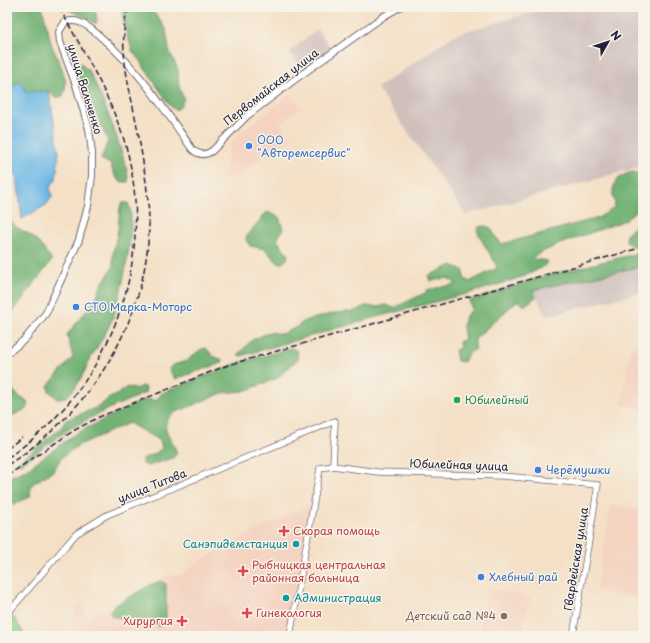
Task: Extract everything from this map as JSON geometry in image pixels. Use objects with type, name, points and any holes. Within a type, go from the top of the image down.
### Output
[{"type":"main road","name":"Первомайская улица","points":[[65,22],[72,20],[80,22],[96,33],[124,58],[171,117],[192,149],[195,152],[204,155],[212,152],[248,115],[294,80],[384,16],[400,7]]},
{"type":"main road","name":"улица Вальченко","points":[[7,354],[25,339],[46,313],[79,240],[88,206],[92,176],[92,153],[89,129],[60,42],[59,32],[65,22]]},
{"type":"street","name":"улица Титова","points":[[7,614],[76,534],[125,508],[336,421],[333,466]]},
{"type":"street","name":"Юбилейная улица","points":[[290,636],[320,468],[333,466],[378,472],[502,476],[598,485]]},
{"type":"street","name":"Гвардейская улица","points":[[573,636],[598,485]]},
{"type":"shaded area","points":[[545,7],[643,7],[643,166],[466,215],[377,88],[456,34],[537,11]]},
{"type":"shaded area","points":[[317,29],[332,49],[304,71],[289,52]]},
{"type":"shaded area","points":[[290,94],[300,108],[280,123],[291,138],[229,181],[225,179],[224,177],[231,144],[238,135]]},
{"type":"shaded area","points":[[643,266],[643,292],[546,316],[533,290]]},
{"type":"shaded area","points":[[631,346],[643,348],[643,409],[621,405]]},
{"type":"shaded area","name":"Рыбницкая центральная районная больница","points":[[307,505],[312,507],[286,636],[74,636],[73,621],[76,609],[80,604],[88,619],[101,609],[103,612],[167,575],[182,575],[191,567],[224,547]]},
{"type":"shaded area","points":[[611,505],[643,511],[643,599],[596,590]]},
{"type":"shaded area","name":"Детский сад №4","points":[[487,588],[530,597],[522,636],[478,636]]},
{"type":"green space","points":[[7,7],[42,7],[52,46],[65,77],[66,83],[63,96],[55,98],[49,91],[26,92],[20,81],[7,92]]},
{"type":"green space","points":[[66,7],[90,7],[96,13],[97,22],[95,24],[88,18],[66,9]]},
{"type":"green space","points":[[121,7],[150,7],[166,29],[169,50],[178,70],[179,87],[184,99],[179,108],[176,110],[172,108],[132,50],[125,29]]},
{"type":"green space","points":[[81,63],[88,70],[105,107],[119,144],[128,174],[128,182],[121,182],[116,178],[110,164],[101,159],[108,141],[75,68]]},
{"type":"green space","points":[[634,172],[639,174],[643,209],[634,212],[626,220],[557,245],[532,257],[534,259],[548,261],[543,267],[525,276],[481,290],[373,318],[241,356],[238,355],[252,340],[270,332],[282,334],[297,327],[304,321],[335,313],[356,311],[365,306],[377,307],[386,305],[394,308],[427,292],[426,290],[457,284],[447,278],[430,281],[428,276],[452,265],[464,271],[464,278],[469,282],[497,268],[477,230],[479,227],[485,226],[491,228],[495,236],[502,244],[598,218],[614,206],[613,190],[618,179],[625,174]]},
{"type":"green space","points":[[122,203],[128,203],[131,211],[131,225],[124,277],[116,308],[109,327],[79,382],[69,394],[63,398],[57,399],[49,391],[48,386],[73,357],[67,335],[95,300],[102,284],[113,267],[113,253],[118,230],[120,207]]},
{"type":"green space","points":[[7,208],[11,221],[14,225],[36,240],[52,260],[7,320]]},
{"type":"green space","points":[[267,212],[279,217],[283,229],[277,240],[288,254],[287,259],[282,263],[278,263],[265,249],[250,246],[246,240],[247,235]]},
{"type":"green space","points":[[643,223],[643,244],[632,246],[626,242],[626,234],[634,226]]},
{"type":"green space","points":[[643,252],[643,266],[533,290],[536,297],[524,306],[518,300],[475,339],[475,349],[467,355],[464,362],[457,361],[455,350],[460,348],[459,342],[465,339],[463,323],[468,313],[472,310],[469,301],[545,276]]},
{"type":"green space","points":[[206,348],[213,356],[223,360],[222,363],[175,379],[169,369],[171,367],[187,361],[200,350]]},
{"type":"green space","points":[[292,348],[297,351],[298,359],[276,379],[244,391],[222,393],[172,414],[166,422],[166,431],[177,453],[173,458],[148,466],[142,463],[142,459],[156,453],[162,448],[160,441],[129,423],[79,445],[62,457],[53,471],[31,485],[30,497],[7,507],[7,478],[25,470],[77,433],[141,401],[149,399],[156,401],[162,393],[238,363]]},
{"type":"green space","points":[[7,374],[10,385],[15,393],[27,402],[28,408],[7,418]]},
{"type":"green space","points":[[142,386],[146,388],[145,393],[104,411],[69,429],[21,464],[17,463],[60,429],[66,420],[100,406],[127,387],[135,389]]},
{"type":"green space","points":[[160,581],[166,584],[166,618],[162,625],[158,626],[112,616],[110,612],[114,606],[150,585]]},
{"type":"green space","points":[[11,616],[15,619],[25,636],[7,636],[7,617]]},
{"type":"water","points":[[20,81],[26,92],[49,91],[59,152],[56,179],[50,187],[52,197],[46,205],[22,219],[15,171],[7,154],[7,92]]},
{"type":"railway","points":[[7,458],[43,430],[73,397],[98,360],[117,319],[130,276],[135,232],[134,187],[125,143],[104,90],[59,7]]},
{"type":"railway","points":[[7,465],[37,444],[64,420],[87,392],[108,363],[125,331],[138,297],[146,261],[149,214],[144,171],[124,57],[125,24],[128,7]]},
{"type":"railway","points":[[7,476],[73,431],[99,417],[228,365],[643,247]]},
{"type":"railway","points":[[7,449],[22,437]]},
{"type":"place","name":"ООО \"Авторемсервис\"","points":[[249,146]]},
{"type":"place","name":"СТО Марка-Моторс","points":[[76,307]]},
{"type":"place","name":"Юбилейный","points":[[457,400]]},
{"type":"place","name":"Черёмушки","points":[[538,470]]},
{"type":"place","name":"Скорая помощь","points":[[284,531]]},
{"type":"place","name":"Санэпидемстанция","points":[[296,544]]},
{"type":"place","name":"Рыбницкая центральная районная больница","points":[[243,571]]},
{"type":"place","name":"Хлебный рай","points":[[481,577]]},
{"type":"place","name":"Администрация","points":[[286,598]]},
{"type":"place","name":"Гинекология","points":[[247,613]]},
{"type":"place","name":"Детский сад №4","points":[[504,616]]},
{"type":"place","name":"Хирургия","points":[[182,621]]}]
